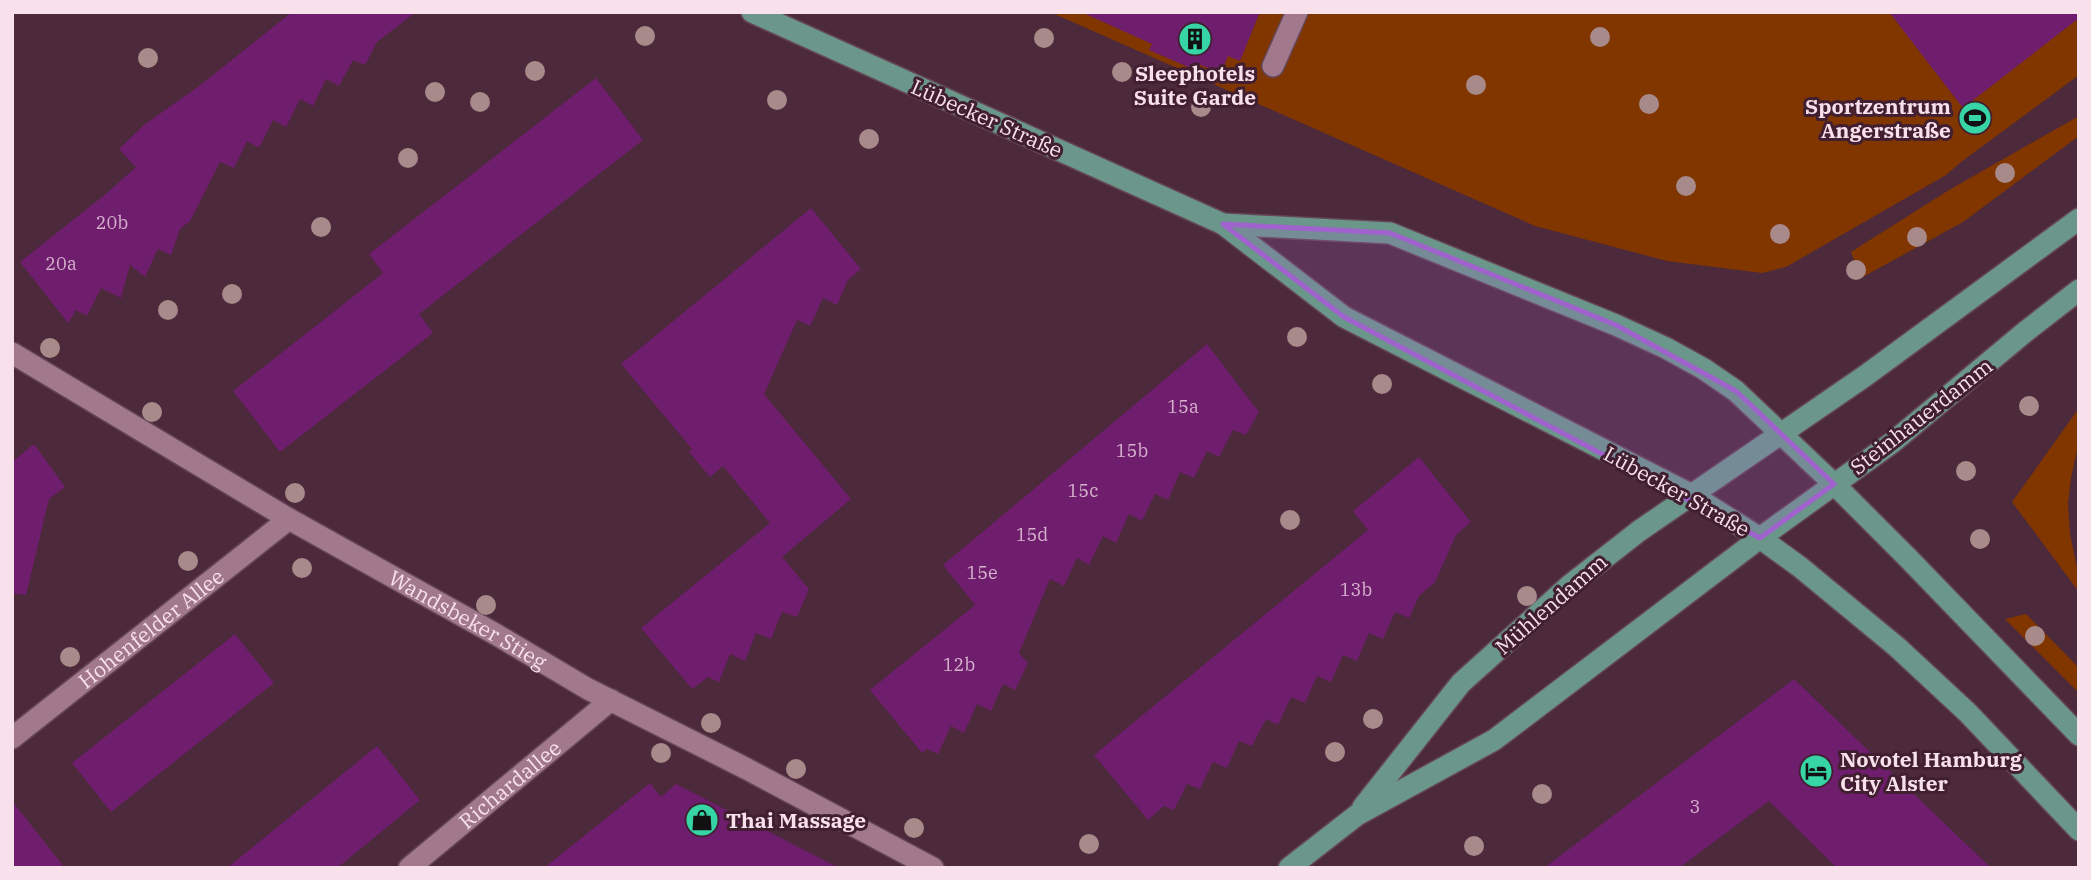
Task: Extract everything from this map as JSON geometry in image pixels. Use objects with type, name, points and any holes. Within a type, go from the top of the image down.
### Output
[{"type":"main road","name":"Lübecker Straße","points":[[752,12],[1223,224],[1344,317],[1692,495],[1800,566],[1897,647],[1968,713],[2079,830]]},
{"type":"main road","points":[[1782,434],[2079,219]]},
{"type":"main road","name":"Lübecker Straße","points":[[1223,224],[1390,233],[1616,325],[1704,369],[1736,391],[1834,484],[2079,736]]},
{"type":"main road","name":"Steinhauerdamm","points":[[1760,538],[1893,442],[2079,290]]},
{"type":"main road","name":"Mühlendamm","points":[[1357,815],[1461,684],[1570,585],[1611,552],[1782,434]]},
{"type":"main road","name":"Mühlendamm","points":[[1289,868],[1357,815],[1494,740],[1760,538]]},
{"type":"street","points":[[1272,66],[1297,12]]},
{"type":"street","name":"Wandsbeker Stieg","points":[[12,353],[289,519],[588,689],[747,769],[933,868]]},
{"type":"street","name":"Hohenfelder Allee","points":[[12,738],[289,519]]},
{"type":"street","name":"Richardallee","points":[[409,868],[611,700]]},
{"type":"highlighted area","points":[[1223,224],[1390,233],[1616,325],[1736,391],[1834,484],[1760,538],[1344,317]]},
{"type":"shaded area","points":[[1050,12],[2079,12],[2079,75],[1946,175],[1786,267],[1762,273],[1667,261],[1535,226]]},
{"type":"shaded area","points":[[2079,116],[2079,136],[1963,222],[1861,278],[1851,252],[1949,190]]},
{"type":"shaded area","points":[[2079,408],[2079,441],[2068,504],[2079,592],[2012,502]]},
{"type":"shaded area","points":[[2026,614],[2079,668],[2079,693],[2005,619]]},
{"type":"building","points":[[292,12],[416,12],[377,42],[365,65],[353,60],[339,86],[326,79],[313,106],[300,99],[286,127],[273,120],[259,148],[247,141],[234,168],[220,162],[190,221],[180,229],[171,255],[158,249],[145,277],[130,265],[121,298],[101,288],[87,316],[76,310],[68,323],[20,262],[136,167],[119,149],[144,125],[199,86]]},
{"type":"building","name":"Sleephotels Suite Garde","points":[[1081,12],[1260,12],[1240,61],[1228,56],[1221,73],[1198,64],[1195,70],[1149,50],[1152,44]]},
{"type":"building","points":[[1889,12],[2079,12],[2079,18],[1963,108]]},
{"type":"building","points":[[596,78],[643,140],[419,314],[433,333],[280,452],[233,391],[383,273],[369,254]]},
{"type":"building","points":[[811,208],[861,269],[848,280],[837,305],[823,298],[810,326],[797,320],[764,394],[851,499],[782,557],[809,589],[797,617],[782,612],[771,639],[756,633],[745,661],[730,654],[719,682],[708,677],[692,689],[641,628],[770,523],[723,466],[710,477],[689,452],[692,449],[621,364]]},
{"type":"building","points":[[1207,344],[1259,412],[1246,435],[1233,430],[1219,457],[1207,451],[1194,478],[1180,472],[1168,500],[1155,494],[1142,521],[1129,514],[1116,543],[1103,536],[1089,565],[1077,558],[1064,586],[1050,579],[1019,653],[1028,663],[1015,690],[1003,684],[991,711],[977,704],[964,733],[951,726],[938,754],[927,749],[922,753],[870,690],[975,605],[943,565]]},
{"type":"building","points":[[34,444],[65,487],[49,499],[26,595],[12,593],[12,462]]},
{"type":"building","points":[[1419,457],[1471,522],[1456,535],[1435,582],[1419,596],[1409,618],[1395,612],[1383,639],[1369,633],[1357,661],[1343,655],[1331,682],[1317,676],[1305,703],[1291,697],[1278,725],[1266,719],[1252,746],[1239,741],[1227,768],[1213,762],[1200,789],[1187,784],[1174,810],[1164,806],[1148,820],[1094,755],[1368,530],[1353,511]]},
{"type":"building","points":[[235,634],[274,683],[111,812],[72,763]]},
{"type":"building","name":"Novotel Hamburg City Alster","points":[[1794,679],[1991,868],[1837,868],[1769,801],[1679,868],[1544,868]]},
{"type":"building","points":[[377,746],[420,800],[337,868],[227,868]]},
{"type":"building","points":[[650,783],[661,797],[676,784],[839,868],[544,868]]},
{"type":"building","points":[[12,801],[65,868],[12,868]]},
{"type":"place","name":"Sleephotels Suite Garde","points":[[1195,39]]},
{"type":"place","name":"Sportzentrum Angerstraße","points":[[1975,118]]},
{"type":"place","name":"Novotel Hamburg City Alster","points":[[1816,771]]},
{"type":"place","name":"Thai Massage","points":[[702,820]]}]
